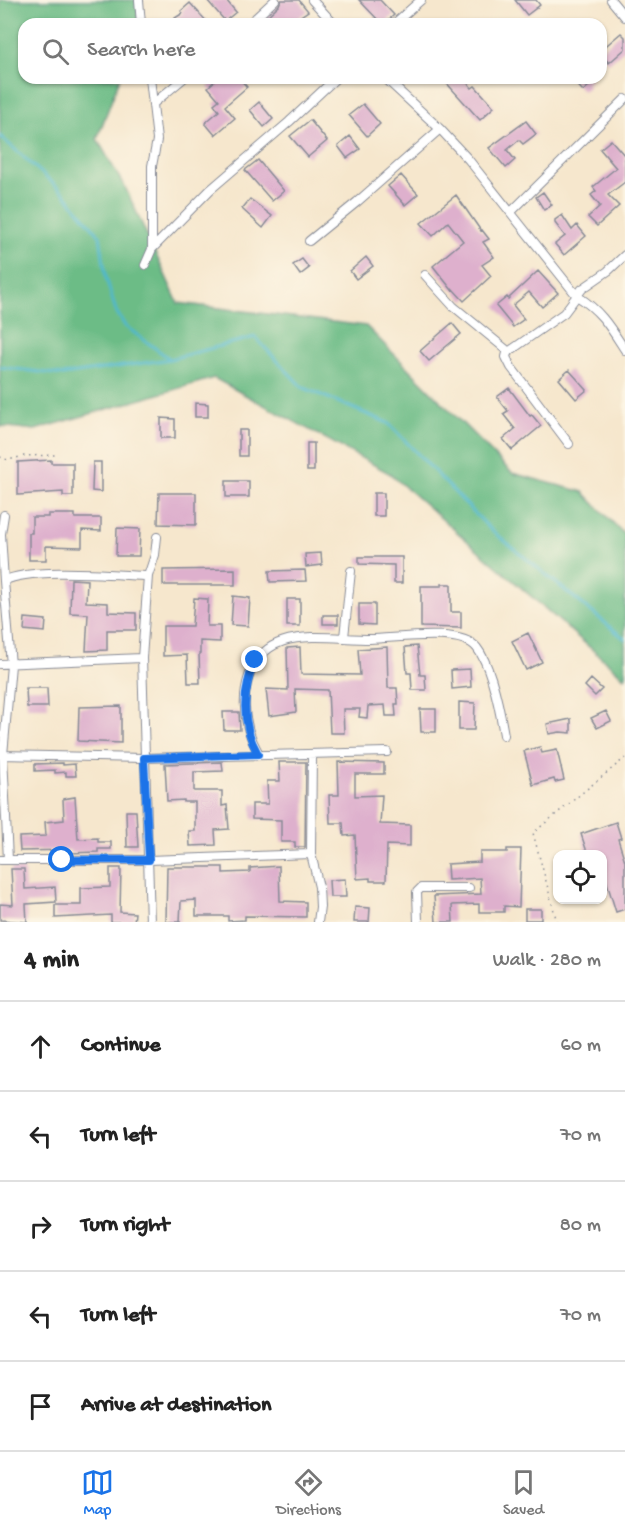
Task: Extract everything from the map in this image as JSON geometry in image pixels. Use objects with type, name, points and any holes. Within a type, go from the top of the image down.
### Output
[{"type":"street","points":[[139,0],[140,18]]},
{"type":"street","points":[[256,18],[275,0]]},
{"type":"street","points":[[312,0],[328,18]]},
{"type":"street","points":[[401,18],[421,0]]},
{"type":"street","points":[[611,0],[625,17]]},
{"type":"street","points":[[151,84],[157,140],[152,166],[152,249]]},
{"type":"street","points":[[154,103],[177,84]]},
{"type":"street","points":[[145,265],[152,249],[210,190],[330,84]]},
{"type":"street","points":[[391,84],[440,129],[511,212],[577,296],[593,306],[625,350]]},
{"type":"street","points":[[511,212],[625,99]]},
{"type":"street","points":[[309,241],[440,129]]},
{"type":"street","points":[[569,444],[511,367],[506,357],[508,351],[558,318],[582,289],[608,271],[625,255]]},
{"type":"street","points":[[425,275],[453,306],[508,351]]},
{"type":"street","points":[[4,515],[1,534],[11,665],[2,755],[4,860],[149,860],[311,855]]},
{"type":"street","points":[[150,922],[142,658],[148,576],[155,555],[157,537]]},
{"type":"street","points":[[344,637],[351,571]]},
{"type":"street","points":[[4,581],[25,575],[148,576]]},
{"type":"street","points":[[258,754],[246,722],[245,697],[255,660],[266,649],[286,641],[313,636],[372,639],[444,636],[465,639],[476,647],[490,676],[499,706],[504,735]]},
{"type":"street","points":[[0,664],[142,658]]},
{"type":"street","points":[[2,755],[144,758],[387,752]]},
{"type":"street","points":[[312,754],[311,855],[319,887],[321,907],[318,922]]},
{"type":"street","points":[[418,922],[417,892],[421,888],[469,888]]},
{"type":"path","points":[[0,458],[8,460],[24,456],[57,455]]},
{"type":"path","points":[[556,922],[533,832],[625,758]]},
{"type":"green space","points":[[0,0],[138,0],[138,18],[18,18],[18,84],[118,84],[97,139],[126,189],[178,303],[366,326],[512,473],[583,492],[625,535],[625,678],[389,473],[214,378],[35,430],[0,426]]},
{"type":"building","points":[[207,0],[226,0],[236,12],[229,18],[222,18]]},
{"type":"building","points":[[281,0],[299,0],[308,11],[298,18],[265,18],[279,5]]},
{"type":"building","points":[[359,0],[380,0],[394,15],[391,18],[376,18]]},
{"type":"building","points":[[515,0],[536,0],[540,5],[527,15]]},
{"type":"building","points":[[190,3],[204,18],[175,18],[183,13],[181,11]]},
{"type":"building","points":[[621,33],[625,37],[625,49],[609,63],[607,45]]},
{"type":"building","points":[[211,84],[244,84],[247,87],[225,106],[235,118],[215,135],[205,123],[219,111],[214,104],[219,100],[208,87]]},
{"type":"building","points":[[447,84],[468,84],[472,88],[475,86],[494,107],[480,120]]},
{"type":"building","points":[[577,84],[589,86],[583,91]]},
{"type":"building","points":[[259,102],[273,119],[264,127],[250,110]]},
{"type":"building","points":[[363,104],[380,124],[367,136],[349,115]]},
{"type":"building","points":[[310,120],[327,141],[308,157],[290,136]]},
{"type":"building","points":[[526,121],[536,134],[523,144],[519,140],[507,150],[515,160],[506,168],[489,148]]},
{"type":"building","points":[[350,136],[360,149],[347,158],[338,146]]},
{"type":"building","points":[[611,140],[625,156],[625,182],[608,195],[619,206],[597,226],[588,217],[600,206],[591,195],[596,191],[593,187],[616,168],[600,149]]},
{"type":"building","points":[[258,160],[284,191],[272,201],[245,170]]},
{"type":"building","points":[[401,175],[418,194],[405,205],[388,186]]},
{"type":"building","points":[[543,192],[552,205],[544,210],[536,197]]},
{"type":"building","points":[[456,195],[489,239],[483,242],[494,257],[482,265],[491,276],[464,301],[433,266],[463,241],[448,222],[433,236],[421,223]]},
{"type":"building","points":[[250,199],[272,216],[263,228],[242,209]]},
{"type":"building","points":[[562,215],[572,230],[577,225],[586,236],[564,255],[555,244],[565,236],[555,223],[555,220]]},
{"type":"building","points":[[366,257],[373,266],[356,279],[350,271]]},
{"type":"building","points":[[302,259],[309,268],[300,275],[293,265]]},
{"type":"building","points":[[538,271],[558,293],[542,307],[529,292],[513,305],[524,319],[513,327],[496,306],[507,297],[508,299]]},
{"type":"building","points":[[452,323],[461,334],[429,361],[420,351]]},
{"type":"building","points":[[569,370],[587,390],[576,399],[559,379]]},
{"type":"building","points":[[509,388],[530,416],[532,415],[541,426],[512,450],[503,439],[515,429],[503,414],[508,411],[497,397]]},
{"type":"building","points":[[195,403],[208,404],[208,417],[195,417]]},
{"type":"building","points":[[161,418],[175,419],[175,438],[161,438]]},
{"type":"building","points":[[239,430],[247,430],[247,456],[239,456]]},
{"type":"building","points":[[307,443],[314,443],[314,471],[307,471]]},
{"type":"building","points":[[51,460],[51,463],[73,463],[73,496],[63,496],[63,492],[18,495],[18,462]]},
{"type":"building","points":[[93,462],[101,462],[101,492],[92,491]]},
{"type":"building","points":[[226,481],[249,481],[249,497],[226,497]]},
{"type":"building","points":[[159,493],[196,493],[196,525],[158,524]]},
{"type":"building","points":[[374,493],[384,493],[384,516],[374,516]]},
{"type":"building","points":[[48,514],[75,514],[75,518],[101,518],[101,531],[82,530],[82,547],[46,546],[46,560],[29,560],[29,533],[32,533],[32,517],[48,517]]},
{"type":"building","points":[[117,528],[140,529],[139,556],[116,556]]},
{"type":"building","points":[[321,553],[322,565],[306,567],[305,554]]},
{"type":"building","points":[[359,557],[402,557],[402,583],[394,583],[394,565],[359,564]]},
{"type":"building","points":[[235,569],[235,585],[163,585],[163,570]]},
{"type":"building","points":[[305,570],[306,581],[270,582],[269,571]]},
{"type":"building","points":[[71,579],[87,580],[86,602],[108,603],[108,612],[136,613],[136,630],[107,630],[107,650],[86,651],[88,614],[70,613]]},
{"type":"building","points":[[442,584],[451,584],[451,612],[461,612],[461,628],[421,627],[421,586],[442,586]]},
{"type":"building","points":[[233,596],[250,598],[248,626],[231,625]]},
{"type":"building","points":[[194,598],[208,599],[207,626],[220,626],[220,642],[200,641],[200,683],[188,683],[187,655],[163,656],[163,626],[192,626]]},
{"type":"building","points":[[287,599],[300,599],[300,626],[287,626]]},
{"type":"building","points":[[359,604],[375,604],[375,625],[359,624]]},
{"type":"building","points":[[323,615],[338,615],[338,624],[323,624]]},
{"type":"building","points":[[25,618],[46,620],[45,632],[24,630]]},
{"type":"building","points":[[528,633],[542,662],[526,670],[512,641]]},
{"type":"building","points":[[417,646],[420,675],[425,675],[426,690],[412,690],[411,673],[407,673],[405,647]]},
{"type":"building","points":[[300,647],[301,674],[360,675],[358,649],[387,647],[388,688],[397,688],[396,716],[386,716],[385,705],[368,706],[367,718],[359,717],[360,709],[343,709],[344,733],[330,733],[328,690],[295,689],[296,712],[269,716],[266,689],[288,690],[287,648]]},
{"type":"building","points":[[470,669],[471,687],[452,689],[451,670]]},
{"type":"building","points":[[591,679],[602,689],[595,696],[585,686]]},
{"type":"building","points":[[26,688],[47,688],[48,707],[27,707]]},
{"type":"building","points":[[459,702],[475,703],[474,730],[459,730]]},
{"type":"building","points":[[121,706],[121,743],[78,741],[79,707]]},
{"type":"building","points":[[420,709],[436,709],[436,732],[421,732]]},
{"type":"building","points":[[606,711],[611,721],[597,728],[591,718]]},
{"type":"building","points":[[223,712],[239,712],[240,730],[224,730]]},
{"type":"building","points":[[571,719],[571,733],[549,734],[547,724]]},
{"type":"building","points":[[540,747],[542,753],[557,750],[564,780],[555,782],[554,779],[533,785],[524,751]]},
{"type":"building","points":[[222,762],[223,771],[194,772],[194,791],[222,791],[222,806],[227,805],[229,829],[215,830],[216,845],[190,846],[189,831],[195,831],[195,802],[167,801],[165,764]]},
{"type":"building","points":[[279,762],[306,762],[305,847],[295,847],[295,842],[281,842],[281,820],[252,819],[252,804],[268,804],[267,781],[280,781]]},
{"type":"building","points":[[338,762],[384,763],[384,774],[355,774],[355,796],[382,795],[380,824],[410,825],[410,846],[387,845],[386,881],[370,881],[370,878],[357,879],[355,835],[344,836],[343,823],[330,823],[329,795],[339,795]]},
{"type":"building","points":[[63,763],[63,765],[75,764],[76,776],[66,776],[66,772],[55,773],[55,770],[35,771],[35,764]]},
{"type":"building","points":[[75,797],[78,839],[98,838],[98,842],[111,842],[111,849],[70,853],[70,850],[20,851],[19,837],[46,836],[45,822],[64,820],[63,799]]},
{"type":"building","points":[[126,811],[136,811],[138,847],[127,847]]},
{"type":"building","points":[[616,822],[621,838],[618,839],[625,861],[625,909],[616,912],[607,883],[607,850],[586,850],[581,834]]},
{"type":"building","points":[[507,849],[521,849],[519,907],[504,906],[504,912],[479,912],[479,904],[452,905],[453,922],[436,922],[434,896],[481,894],[480,878],[448,880],[447,864],[480,862],[480,852],[507,852]]},
{"type":"building","points":[[279,866],[280,901],[306,902],[306,917],[245,916],[245,920],[228,921],[228,916],[196,916],[196,900],[181,901],[180,922],[166,922],[167,867],[223,867],[223,873],[250,872],[250,868]]},
{"type":"building","points":[[110,868],[121,868],[120,912],[135,913],[134,922],[111,922],[111,915],[55,918],[55,905],[81,905],[81,888],[110,887]]},
{"type":"building","points":[[11,869],[24,869],[25,889],[55,887],[56,902],[26,904],[27,922],[0,920],[0,904],[13,905]]},
{"type":"building","points":[[345,879],[346,897],[330,897],[329,880]]},
{"type":"building","points":[[355,907],[370,908],[369,922],[354,922]]},
{"type":"building","points":[[525,909],[541,909],[541,920],[525,920]]},
{"type":"waterway","points":[[0,136],[64,193],[100,236],[106,278],[116,311],[125,326],[170,359]]},
{"type":"waterway","points":[[0,367],[63,375],[170,359],[255,337],[302,387],[388,423],[490,529],[625,639]]},
{"type":"route","points":[[62,860],[149,860],[144,758],[258,754],[246,722],[245,697],[255,660]]}]
